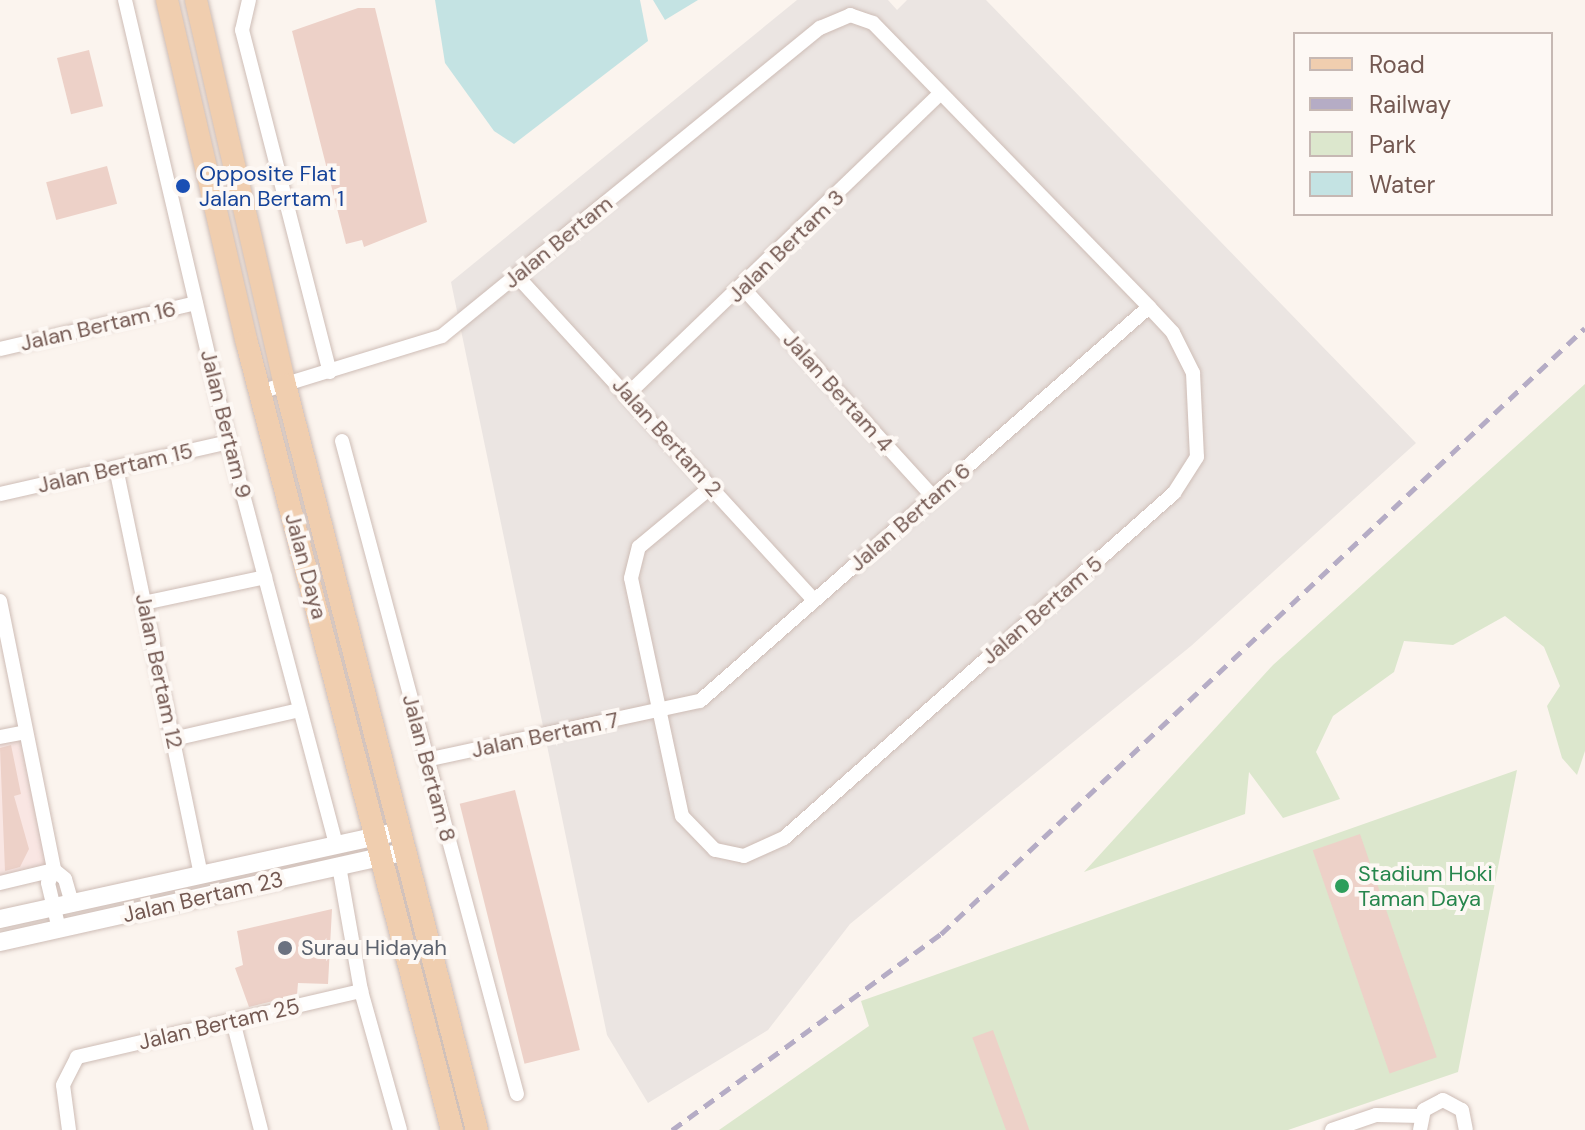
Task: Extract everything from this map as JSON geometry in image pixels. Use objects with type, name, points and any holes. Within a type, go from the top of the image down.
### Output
[{"type":"main road","name":"Jalan Daya","points":[[167,0],[260,392],[452,1130]]},
{"type":"main road","name":"Jalan Daya","points":[[196,0],[285,385],[477,1130]]},
{"type":"street","name":"Jalan Bertam 9","points":[[125,0],[229,442],[336,845]]},
{"type":"street","points":[[249,0],[241,19],[330,372]]},
{"type":"street","name":"Jalan Bertam 5","points":[[711,487],[639,547],[630,566],[664,712],[673,785],[690,830],[715,850],[744,856],[784,838],[1185,480],[1197,457],[1193,373],[1173,333],[862,17],[838,18],[820,28]]},
{"type":"street","name":"Jalan Bertam","points":[[260,392],[436,339],[820,28]]},
{"type":"street","name":"Jalan Bertam 3","points":[[629,393],[743,288],[940,94]]},
{"type":"street","name":"Jalan Bertam 2","points":[[517,276],[629,393],[814,600]]},
{"type":"street","name":"Jalan Bertam 4","points":[[743,288],[933,497]]},
{"type":"street","name":"Jalan Bertam 16","points":[[0,349],[196,303]]},
{"type":"street","name":"Jalan Bertam 6","points":[[664,712],[715,690],[1149,307]]},
{"type":"street","name":"Jalan Bertam 8","points":[[342,441],[517,1094]]},
{"type":"street","name":"Jalan Bertam 15","points":[[0,494],[229,442]]},
{"type":"street","name":"Jalan Bertam 12","points":[[116,468],[201,875]]},
{"type":"street","points":[[144,603],[265,577]]},
{"type":"street","points":[[0,601],[54,870],[48,883],[59,929]]},
{"type":"street","points":[[173,739],[300,710]]},
{"type":"street","name":"Jalan Bertam 7","points":[[426,760],[568,726],[664,712]]},
{"type":"street","points":[[0,737],[26,732]]},
{"type":"street","name":"Jalan Bertam 23","points":[[0,919],[336,845],[380,846],[404,841]]},
{"type":"street","name":"Jalan Bertam 23","points":[[0,942],[339,866],[380,846]]},
{"type":"street","points":[[339,866],[361,991],[400,1130]]},
{"type":"street","points":[[0,883],[54,870]]},
{"type":"street","points":[[54,870],[65,879],[72,903]]},
{"type":"street","name":"Jalan Bertam 25","points":[[69,1130],[63,1085],[77,1057],[361,991]]},
{"type":"street","points":[[233,1021],[261,1130]]},
{"type":"street","points":[[1332,1130],[1376,1115],[1421,1123],[1432,1103],[1448,1101],[1462,1110],[1466,1130]]},
{"type":"shaded area","points":[[797,0],[888,0],[897,10],[907,0],[986,0],[1416,443],[1191,646],[850,924],[768,1030],[648,1103],[607,1035],[451,282]]},
{"type":"shaded area","points":[[22,739],[48,866],[0,877],[0,744]]},
{"type":"green space","points":[[1585,384],[1585,751],[1577,775],[1562,758],[1547,706],[1560,686],[1544,647],[1505,616],[1453,645],[1404,641],[1394,672],[1333,716],[1316,752],[1340,799],[1283,818],[1249,772],[1245,814],[1084,872],[1273,665]]},
{"type":"green space","name":"Stadium Hoki Taman Daya","points":[[1517,770],[1458,1072],[1288,1130],[719,1130],[869,1026],[861,1001]]},
{"type":"water","points":[[435,0],[640,0],[648,41],[514,144],[494,131],[445,63]]},
{"type":"water","points":[[653,0],[698,0],[665,20]]},
{"type":"building","points":[[358,8],[375,8],[427,222],[364,247],[362,240],[346,244],[292,31]]},
{"type":"building","points":[[89,50],[103,106],[71,114],[57,58]]},
{"type":"building","points":[[107,166],[117,204],[56,220],[46,182]]},
{"type":"building","points":[[11,745],[21,794],[14,796],[29,849],[20,867],[5,871],[0,748]]},
{"type":"building","points":[[515,790],[580,1050],[525,1064],[460,804]]},
{"type":"building","points":[[1360,834],[1437,1057],[1390,1073],[1313,850]]},
{"type":"building","name":"Surau Hidayah","points":[[332,909],[328,984],[298,983],[297,995],[249,1007],[235,968],[243,965],[237,931]]},
{"type":"building","points":[[993,1030],[1029,1130],[1006,1130],[972,1038]]},
{"type":"railway","points":[[672,1130],[941,934],[1585,328]]},
{"type":"place","name":"Opposite Flat Jalan Bertam 1","points":[[183,186]]},
{"type":"place","name":"Stadium Hoki Taman Daya","points":[[1342,886]]},
{"type":"place","name":"Surau Hidayah","points":[[285,948]]}]
